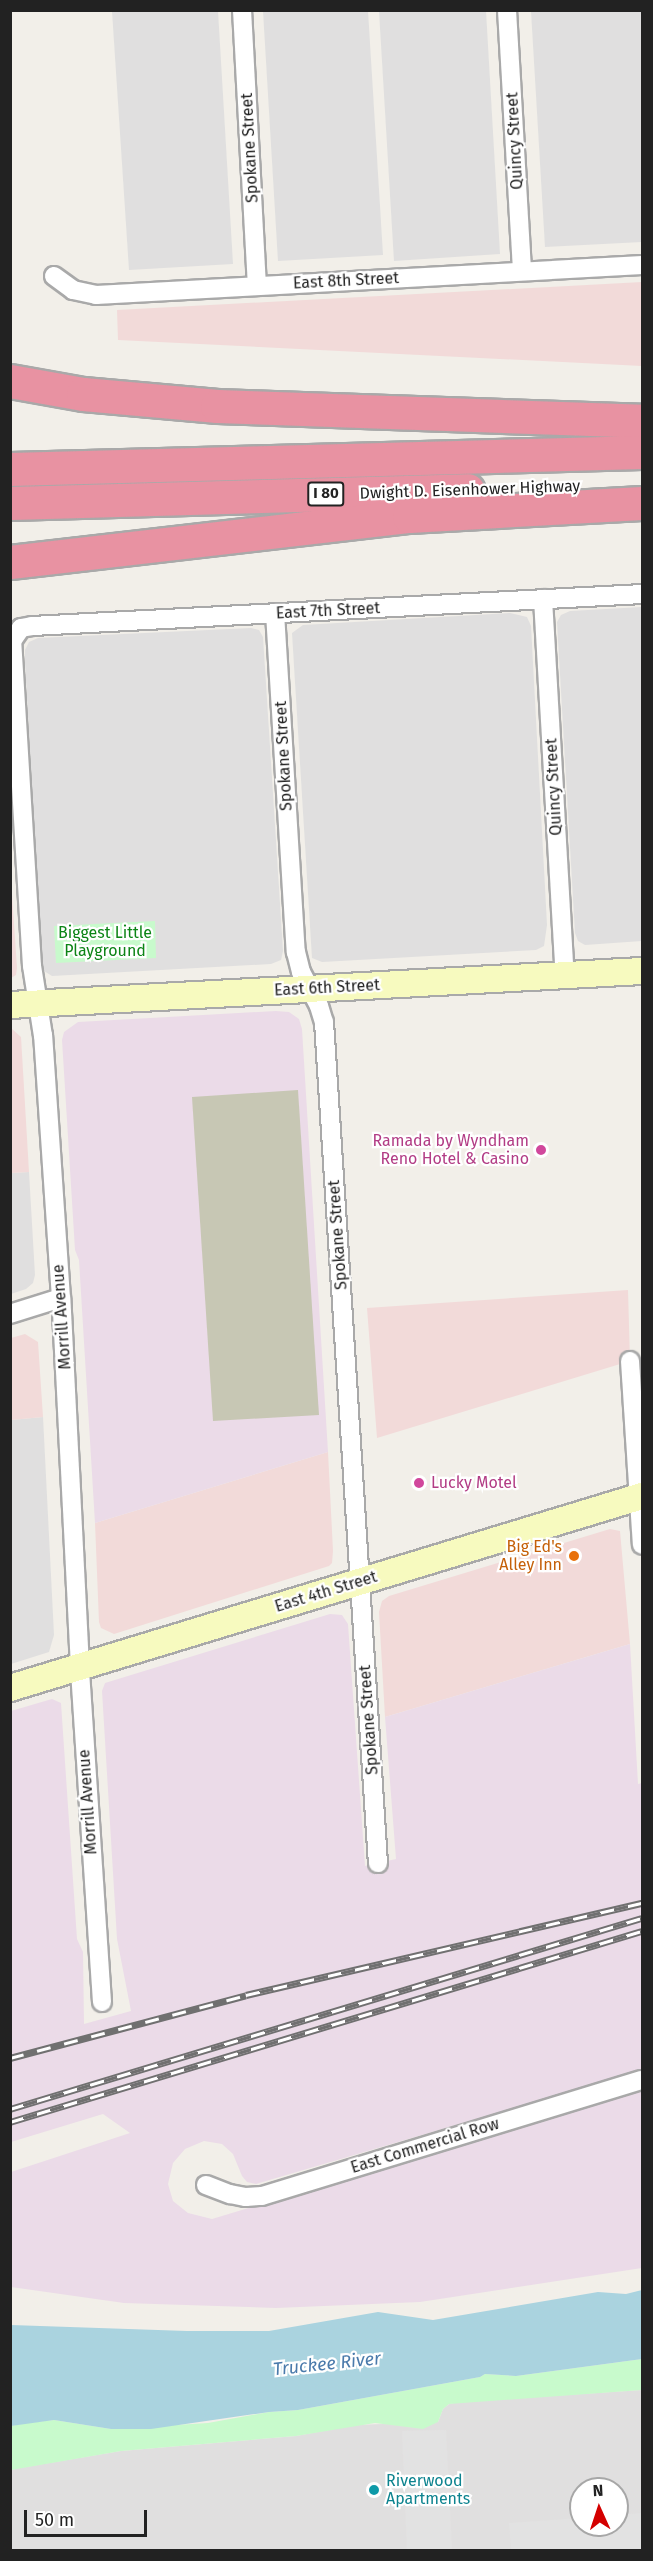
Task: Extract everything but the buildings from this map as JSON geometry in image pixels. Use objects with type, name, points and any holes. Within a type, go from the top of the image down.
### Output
[{"type":"highway","points":[[10,381],[83,394],[205,405],[642,421]]},
{"type":"highway","name":"Dwight D. Eisenhower Highway","points":[[10,470],[642,452]]},
{"type":"highway","name":"Dwight D. Eisenhower Highway","points":[[10,503],[642,485]]},
{"type":"highway","points":[[10,562],[409,516],[642,503]]},
{"type":"main road","name":"East 6th Street","points":[[10,1005],[642,971]]},
{"type":"main road","name":"East 4th Street","points":[[10,1688],[641,1496]]},
{"type":"street","name":"Spokane Street","points":[[242,10],[257,285]]},
{"type":"street","name":"Quincy Street","points":[[507,10],[522,271]]},
{"type":"street","name":"East 8th Street","points":[[54,276],[73,291],[96,295],[642,265]]},
{"type":"street","name":"East 7th Street","points":[[15,633],[21,628],[44,625],[642,594]]},
{"type":"street","name":"Quincy Street","points":[[543,599],[565,975]]},
{"type":"street","name":"Spokane Street","points":[[275,613],[296,952],[301,972],[311,989],[324,1022],[378,1863]]},
{"type":"street","name":"Morrill Avenue","points":[[15,633],[12,649],[36,1004],[43,1036],[61,1298],[80,1667],[102,2002]]},
{"type":"street","points":[[10,1314],[61,1298]]},
{"type":"street","points":[[630,1361],[641,1496],[642,1545]]},
{"type":"street","name":"East Commercial Row","points":[[206,2185],[230,2194],[246,2197],[262,2196],[642,2080]]},
{"type":"shaded area","points":[[112,11],[218,11],[233,264],[129,270]]},
{"type":"shaded area","points":[[263,11],[368,11],[383,255],[278,261]]},
{"type":"shaded area","points":[[379,11],[486,11],[500,254],[394,261]]},
{"type":"shaded area","points":[[531,11],[642,11],[642,242],[545,247]]},
{"type":"shaded area","points":[[642,282],[642,366],[118,340],[117,310]]},
{"type":"shaded area","points":[[642,607],[642,941],[585,945],[578,941],[575,933],[557,622],[561,615],[570,611]]},
{"type":"shaded area","points":[[510,613],[527,617],[531,626],[547,925],[544,946],[536,950],[322,962],[312,958],[292,633],[303,625]]},
{"type":"shaded area","points":[[251,628],[259,630],[263,637],[283,951],[281,960],[271,964],[52,976],[44,971],[42,964],[25,663],[25,650],[29,642],[38,638]]},
{"type":"shaded area","points":[[10,865],[17,968],[16,975],[11,978]]},
{"type":"shaded area","points":[[289,1012],[299,1019],[302,1029],[328,1452],[95,1523],[79,1260],[75,1250],[62,1040],[64,1032],[78,1022]]},
{"type":"shaded area","points":[[11,1028],[21,1037],[29,1172],[11,1173]]},
{"type":"shaded area","points":[[298,1090],[319,1415],[213,1421],[192,1097]]},
{"type":"shaded area","points":[[29,1172],[35,1275],[33,1283],[26,1289],[11,1294],[11,1173]]},
{"type":"shaded area","points":[[628,1290],[630,1361],[377,1438],[367,1308]]},
{"type":"shaded area","points":[[25,1334],[38,1342],[43,1417],[11,1420],[11,1338]]},
{"type":"shaded area","points":[[43,1417],[54,1635],[49,1652],[11,1664],[11,1420]]},
{"type":"shaded area","points":[[328,1452],[333,1551],[332,1563],[329,1566],[114,1634],[101,1628],[95,1523]]},
{"type":"shaded area","points":[[610,1529],[620,1531],[630,1644],[385,1717],[379,1612],[382,1601],[389,1596]]},
{"type":"shaded area","points":[[330,1614],[342,1615],[348,1624],[365,1866],[396,1859],[385,1717],[630,1644],[638,1784],[642,1783],[642,2070],[256,2184],[247,2182],[233,2154],[222,2144],[204,2141],[185,2149],[173,2163],[168,2184],[173,2201],[188,2213],[212,2219],[642,2089],[642,2268],[420,2302],[276,2308],[124,2303],[11,2287],[11,2172],[130,2133],[103,2114],[11,2142],[11,1711],[52,1699],[61,1703],[77,1939],[83,1952],[84,2024],[131,2011],[117,1939],[102,1691],[105,1683]]},
{"type":"shaded area","points":[[642,2390],[642,2550],[11,2550],[11,2470],[121,2451],[296,2436],[355,2425],[438,2422],[443,2409],[449,2404]]},
{"type":"shaded area","points":[[446,2430],[452,2550],[407,2550],[402,2431]]},
{"type":"shaded area","points":[[642,2513],[642,2550],[511,2550],[509,2523],[569,2519],[569,2537],[629,2537],[629,2514]]},
{"type":"green space","name":"Biggest Little Playground","points":[[155,921],[156,958],[56,963],[54,926]]},
{"type":"green space","points":[[642,2359],[642,2390],[449,2404],[443,2409],[438,2422],[423,2429],[375,2423],[296,2436],[121,2451],[11,2470],[11,2426],[27,2423],[54,2420],[111,2429],[208,2423],[269,2412],[298,2410],[480,2377],[485,2374],[516,2376]]},
{"type":"water","name":"Truckee River","points":[[642,2290],[642,2359],[516,2376],[485,2374],[480,2377],[298,2410],[151,2429],[111,2429],[54,2420],[11,2426],[11,2325],[187,2331],[269,2331],[378,2312],[433,2320],[598,2292],[626,2294]]},
{"type":"railway","points":[[10,2058],[246,1995],[642,1903]]},
{"type":"railway","points":[[10,2109],[642,1918]]},
{"type":"railway","points":[[10,2122],[642,1931]]},
{"type":"place","name":"Ramada by Wyndham Reno Hotel & Casino","points":[[541,1150]]},
{"type":"place","name":"Lucky Motel","points":[[419,1483]]},
{"type":"place","name":"Big Ed's Alley Inn","points":[[574,1556]]},
{"type":"place","name":"Riverwood Apartments","points":[[374,2490]]}]
